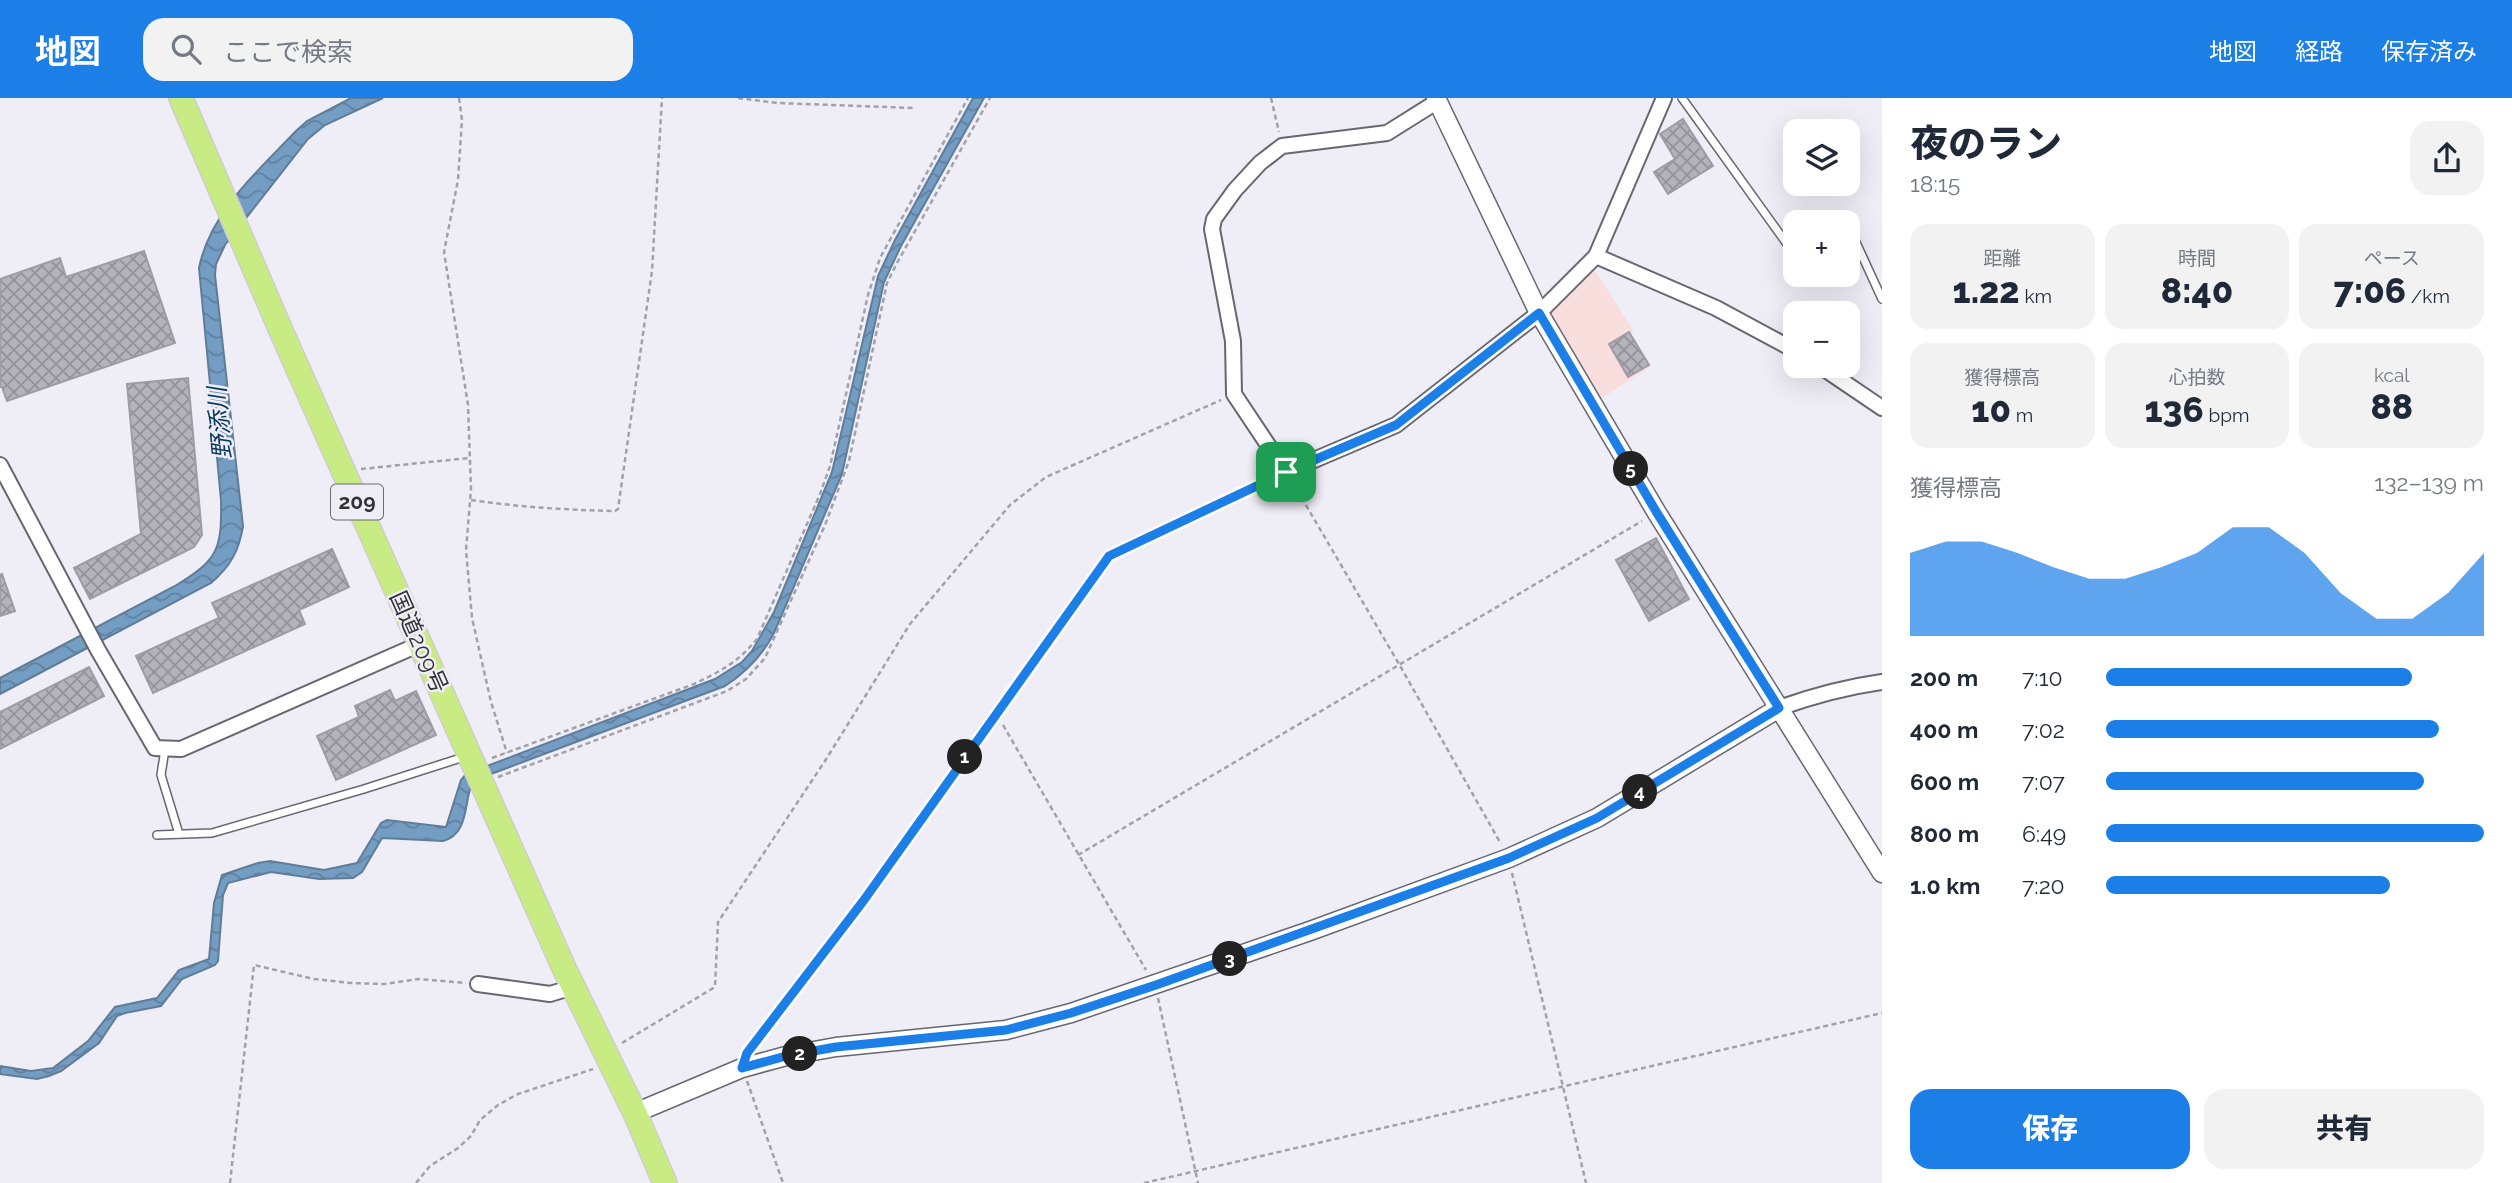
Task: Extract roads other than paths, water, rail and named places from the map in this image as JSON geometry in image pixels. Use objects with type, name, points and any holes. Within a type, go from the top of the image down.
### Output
[{"type":"highway","name":"国道209号","points":[[181,98],[420,644],[479,770],[573,986],[635,1113],[665,1183]]},
{"type":"street","points":[[1664,98],[1596,256],[1539,313],[1396,425],[1286,472],[1234,394],[1233,341],[1212,229],[1214,219],[1235,190],[1260,163],[1282,146],[1387,133],[1437,100],[1539,313],[1657,513],[1882,873]]},
{"type":"street","points":[[1596,256],[1716,308],[1783,344]]},
{"type":"street","points":[[1838,378],[1882,408]]},
{"type":"street","points":[[0,465],[98,650],[155,748],[181,748],[420,644]]},
{"type":"street","points":[[635,1113],[742,1068],[786,1056],[836,1047],[1006,1030],[1071,1013],[1156,985],[1509,858],[1597,818],[1779,708],[1828,692],[1882,682]]},
{"type":"street","points":[[478,984],[550,994],[573,986]]},
{"type":"lane","points":[[1682,98],[1783,238]]},
{"type":"lane","points":[[1860,251],[1882,299]]},
{"type":"lane","points":[[742,1068],[747,1053],[864,900],[1109,556],[1286,472]]},
{"type":"lane","points":[[165,748],[161,775],[179,834]]},
{"type":"lane","points":[[157,835],[212,833],[363,789],[479,770]]},
{"type":"water","name":"野添川","points":[[351,98],[383,98],[325,125],[308,139],[225,245],[216,264],[215,275],[243,526],[233,558],[211,583],[0,694],[0,678],[175,586],[209,561],[218,542],[221,500],[199,268],[205,248],[213,229],[237,193],[296,131],[307,121]]},
{"type":"water","points":[[973,98],[984,98],[901,246],[884,282],[842,474],[774,633],[747,669],[725,686],[491,774],[471,786],[461,826],[443,841],[382,838],[362,872],[353,878],[319,879],[271,872],[228,883],[223,895],[218,961],[215,965],[182,979],[161,1006],[117,1016],[99,1043],[61,1071],[37,1079],[0,1074],[0,1066],[31,1071],[53,1068],[88,1041],[115,1007],[157,998],[179,970],[209,959],[214,903],[222,875],[270,861],[324,870],[357,863],[381,823],[387,820],[446,827],[461,780],[466,774],[715,679],[742,662],[752,651],[774,612],[832,472],[878,276]]}]
